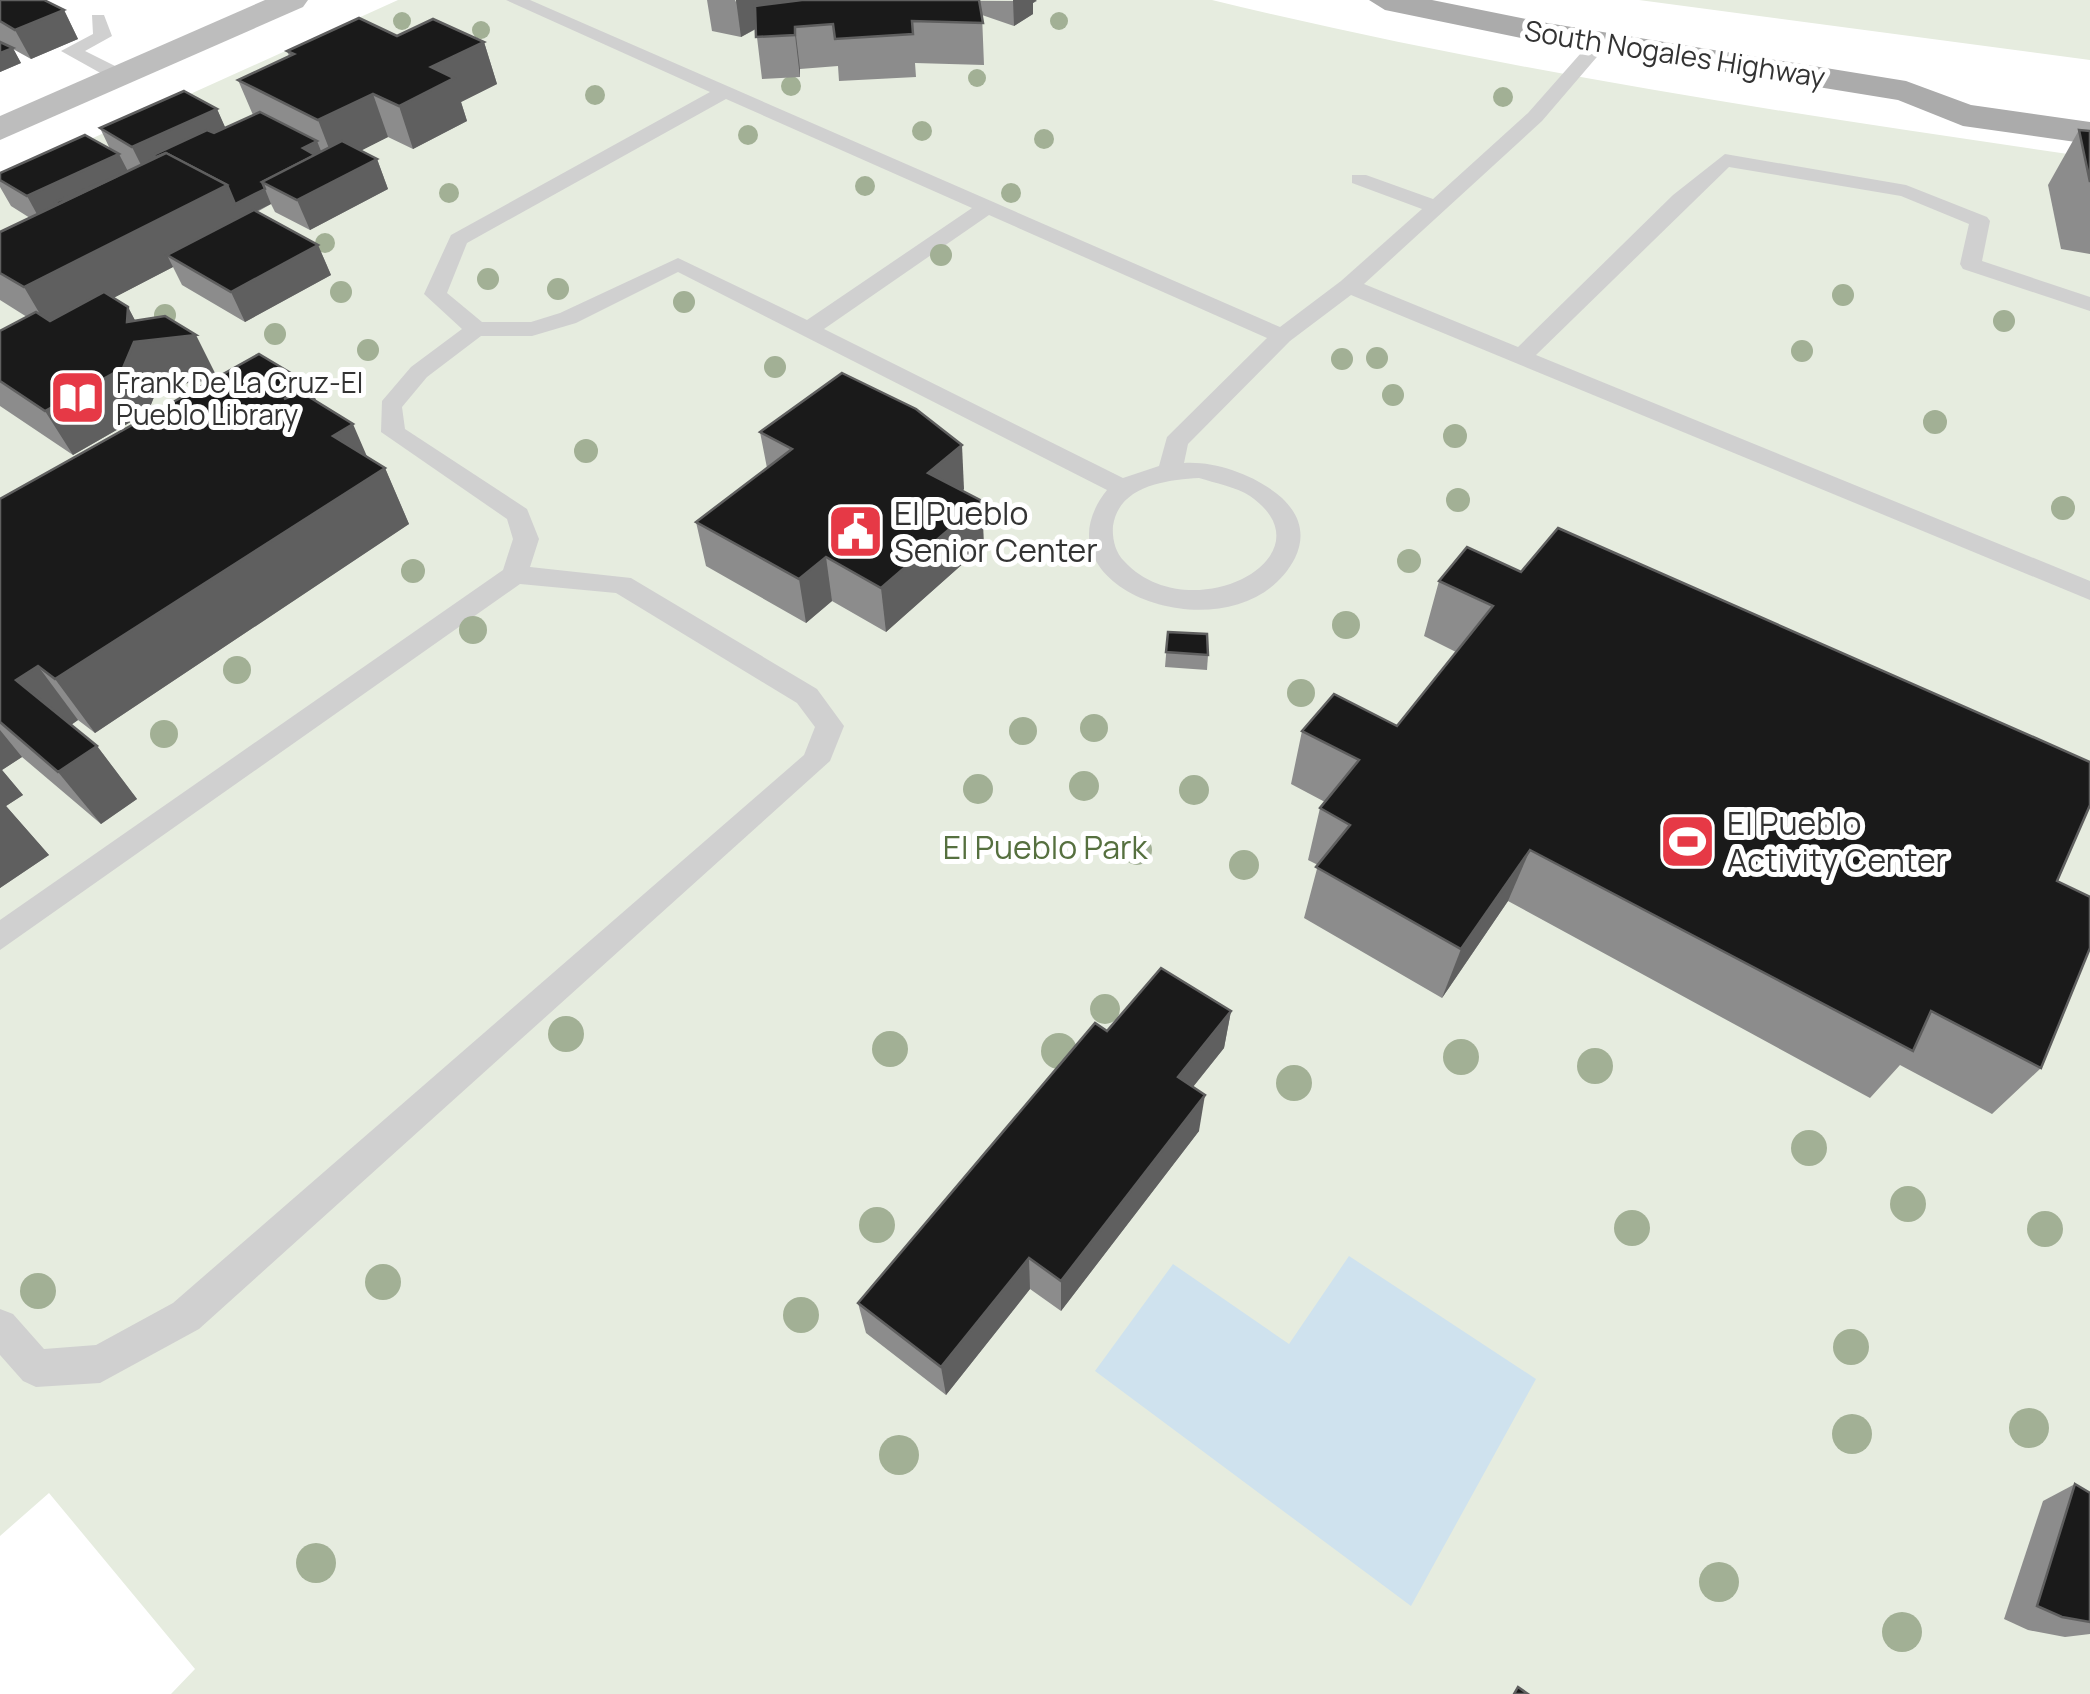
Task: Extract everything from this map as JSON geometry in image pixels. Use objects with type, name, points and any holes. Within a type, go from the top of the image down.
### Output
[{"type":"main road","points":[[0,129],[292,0]]},
{"type":"main road","name":"South Nogales Highway","points":[[1386,0],[1906,91],[1962,115],[2090,132]]},
{"type":"main road","name":"South Nogales Highway","points":[[1906,91],[1956,84],[2090,103]]},
{"type":"lane","points":[[515,0],[1282,336]]},
{"type":"lane","points":[[98,18],[103,36],[70,51],[120,76]]},
{"type":"lane","points":[[1170,471],[1176,442],[1282,336],[1349,286],[1535,117],[1602,40]]},
{"type":"lane","points":[[476,329],[435,294],[458,239],[725,92]]},
{"type":"lane","points":[[1522,356],[1680,199],[1725,160],[1906,191],[1980,221],[1972,264],[2090,304]]},
{"type":"lane","points":[[1359,179],[1436,207]]},
{"type":"lane","points":[[808,330],[987,206]]},
{"type":"lane","points":[[0,938],[515,575],[526,539],[518,515],[393,432],[390,406],[419,372],[476,329],[532,329],[568,318],[678,264],[1123,488]]},
{"type":"lane","points":[[1349,286],[2090,591]]},
{"type":"lane","points":[[1170,471],[1232,476],[1258,489],[1279,506],[1290,526],[1290,548],[1280,570],[1260,586],[1216,600],[1166,598],[1136,586],[1113,569],[1100,548],[1097,526],[1106,505],[1123,488],[1170,471]]},
{"type":"lane","points":[[0,1326],[36,1368],[100,1364],[186,1316],[816,761],[830,726],[807,696],[622,584],[515,575]]},
{"type":"green space","name":"El Pueblo Park","points":[[398,0],[1212,0],[1539,69],[2090,157],[2090,1694],[171,1694],[195,1669],[49,1493],[0,1536],[0,180]]},
{"type":"green space","points":[[1639,0],[2090,0],[2090,60]]},
{"type":"water","points":[[1349,1256],[1536,1379],[1411,1606],[1095,1371],[1173,1264],[1289,1344]]},
{"type":"building","points":[[0,0],[44,0],[64,10],[15,30],[0,21]]},
{"type":"building","points":[[802,0],[979,0],[983,23],[912,21],[913,34],[835,39],[833,24],[795,27],[795,35],[756,37],[755,6]]},
{"type":"building","points":[[359,18],[397,36],[433,19],[484,42],[431,67],[454,78],[399,106],[373,94],[318,120],[238,80],[294,54],[287,51]]},
{"type":"building","points":[[0,42],[13,48],[0,53]]},
{"type":"building","points":[[184,91],[217,109],[132,147],[100,128]]},
{"type":"building","points":[[260,112],[317,141],[303,148],[315,155],[262,182],[265,189],[235,204],[227,185],[166,153],[153,155],[207,130],[214,133]]},
{"type":"building","points":[[2079,130],[2090,131],[2090,182]]},
{"type":"building","points":[[85,135],[119,154],[27,196],[0,180],[0,173]]},
{"type":"building","points":[[342,141],[377,159],[297,200],[262,182]]},
{"type":"building","points":[[166,153],[227,185],[24,287],[0,273],[0,232]]},
{"type":"building","points":[[117,176],[58,204],[55,202]]},
{"type":"building","points":[[254,210],[318,245],[231,292],[167,255]]},
{"type":"building","points":[[104,292],[128,307],[127,322],[165,316],[196,335],[134,342],[123,368],[45,411],[0,381],[0,331],[36,312],[50,321]]},
{"type":"building","points":[[259,354],[309,384],[284,399],[301,392],[353,424],[333,436],[385,468],[55,679],[38,666],[16,680],[97,746],[58,772],[0,722],[0,499]]},
{"type":"building","name":"El Pueblo Senior Center","points":[[842,373],[916,409],[962,445],[928,473],[982,501],[881,588],[826,557],[799,579],[696,522],[792,449],[760,432]]},
{"type":"building","name":"El Pueblo Activity Center","points":[[1558,528],[2090,762],[2090,805],[2057,881],[2090,897],[2090,948],[2041,1068],[1931,1011],[1913,1051],[1530,850],[1461,949],[1316,867],[1350,825],[1320,808],[1359,760],[1302,731],[1334,694],[1397,726],[1493,606],[1439,581],[1467,547],[1521,572]]},
{"type":"building","points":[[1168,632],[1207,634],[1208,655],[1166,652]]},
{"type":"building","points":[[1161,968],[1231,1011],[1178,1077],[1205,1095],[1061,1281],[1029,1258],[941,1367],[858,1303],[1095,1023],[1107,1031]]},
{"type":"building","points":[[2075,1484],[2090,1493],[2090,1622],[2062,1617],[2037,1606]]},
{"type":"place","name":"Frank De La Cruz-El Pueblo Library","points":[[77,398]]},
{"type":"place","name":"El Pueblo Senior Center","points":[[855,531]]},
{"type":"place","name":"El Pueblo Activity Center","points":[[1688,841]]}]
